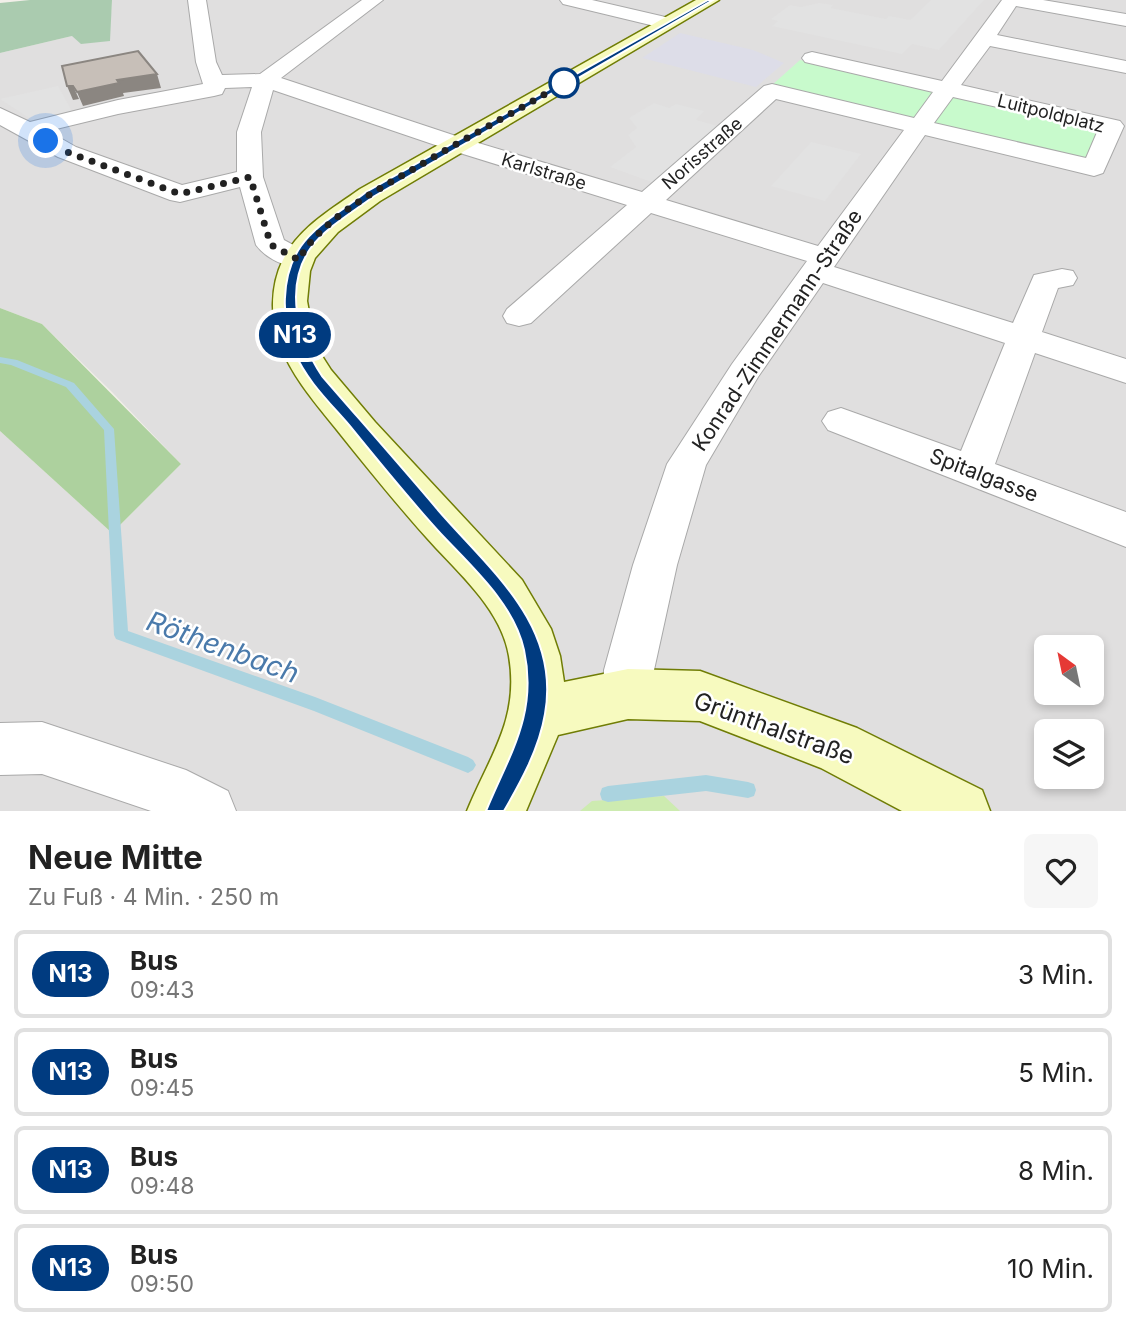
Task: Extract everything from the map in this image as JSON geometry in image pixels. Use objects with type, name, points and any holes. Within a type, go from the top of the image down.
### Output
[{"type":"main road","points":[[496,811],[531,731],[537,685],[533,648],[517,615],[495,581],[344,412],[302,356],[296,339],[289,289],[305,248],[370,195],[710,0]]},
{"type":"main road","name":"Grünthalstraße","points":[[531,731],[628,694],[700,696],[837,747],[961,811]]},
{"type":"street","points":[[25,130],[118,107],[214,89],[215,82],[206,62],[197,0]]},
{"type":"street","points":[[215,82],[265,80],[374,0]]},
{"type":"street","points":[[569,0],[667,23]]},
{"type":"street","points":[[1011,0],[1126,20]]},
{"type":"street","name":"Konrad-Zimmermann-Straße","points":[[628,694],[629,670],[655,565],[687,464],[744,372],[1011,0]]},
{"type":"street","points":[[985,39],[1126,67]]},
{"type":"street","name":"Luitpoldplatz","points":[[812,58],[1119,128],[1094,169],[919,126]]},
{"type":"street","points":[[265,80],[249,132],[250,177],[271,245],[299,260]]},
{"type":"street","name":"Karlstraße","points":[[265,80],[456,144],[646,202],[1024,340],[1126,371]]},
{"type":"street","name":"Norisstraße","points":[[519,316],[772,91],[919,126]]},
{"type":"street","points":[[0,115],[67,152],[180,194],[250,177]]},
{"type":"street","points":[[973,471],[1045,282],[1062,278]]},
{"type":"street","name":"Spitalgasse","points":[[841,421],[1126,530]]},
{"type":"street","points":[[0,749],[42,748],[167,789],[208,811]]},
{"type":"shaded area","points":[[112,0],[1126,0],[1126,811],[0,811],[0,431],[112,533],[181,464],[42,324],[0,308],[0,53],[72,36],[109,41]]},
{"type":"shaded area","points":[[931,0],[984,0],[939,50],[912,44],[902,54],[772,26],[778,21],[771,19],[790,5],[801,7],[819,3],[886,19],[889,16],[910,20]]},
{"type":"shaded area","points":[[680,33],[753,50],[784,63],[756,87],[642,58]]},
{"type":"shaded area","points":[[58,86],[73,113],[32,120],[0,99]]},
{"type":"shaded area","points":[[654,103],[669,108],[676,104],[704,111],[696,120],[721,127],[654,183],[610,167],[636,147],[628,135],[637,128],[629,118]]},
{"type":"shaded area","points":[[811,142],[861,154],[825,201],[771,186]]},
{"type":"green space","points":[[30,0],[112,0],[110,41],[81,44],[72,36],[0,53],[0,3]]},
{"type":"green space","points":[[800,60],[1102,129],[1086,161],[907,116],[900,121],[772,85]]},
{"type":"green space","points":[[0,308],[42,324],[181,464],[112,533],[0,431]]},
{"type":"green space","points":[[664,796],[680,811],[580,811],[592,801]]},
{"type":"building","points":[[138,51],[157,74],[117,80],[119,83],[77,92],[73,86],[67,86],[62,66]]},
{"type":"waterway","name":"Röthenbach","points":[[0,360],[13,362],[70,385],[109,429],[121,635],[315,704],[468,765]]},
{"type":"waterway","name":"Röthenbach","points":[[608,794],[706,783],[748,790]]},
{"type":"bus line","name":"N13","points":[[496,811],[525,748],[536,714],[537,685],[533,648],[517,615],[495,581],[437,520],[344,412],[302,356],[293,324],[289,289],[305,248],[370,195],[710,0]]},
{"type":"route","points":[[46,141],[67,152],[180,194],[250,177],[271,245],[299,260],[305,248],[324,230],[370,195],[564,83]]}]
